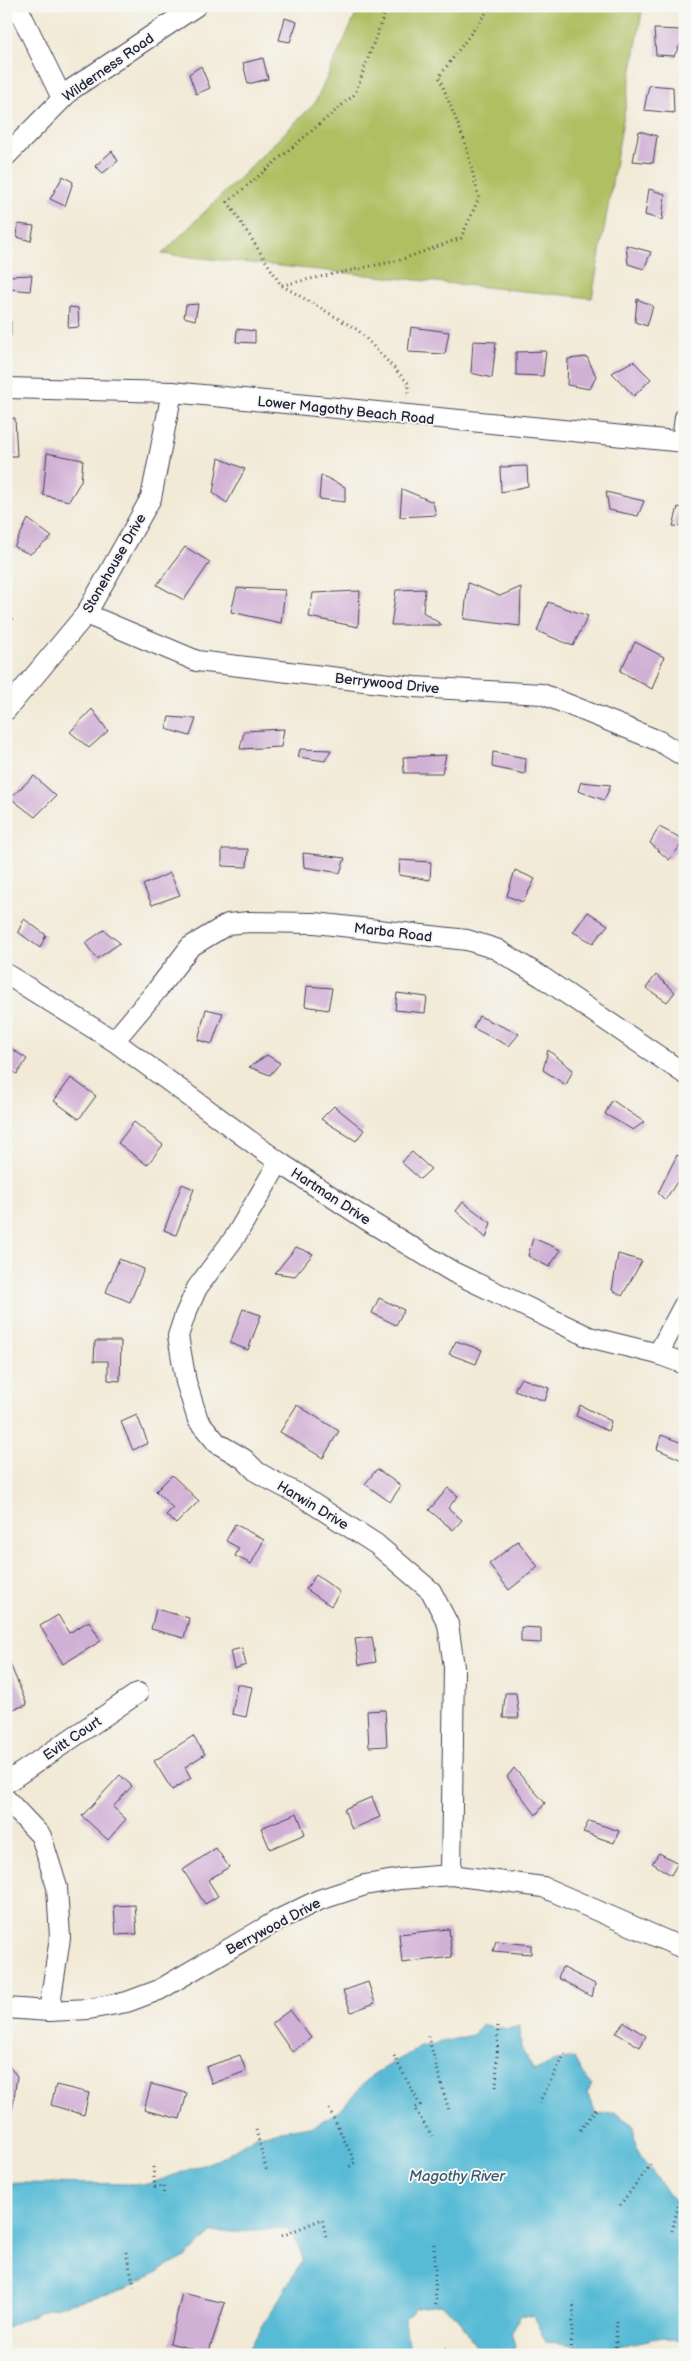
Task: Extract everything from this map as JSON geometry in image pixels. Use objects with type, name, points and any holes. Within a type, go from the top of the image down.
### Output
[{"type":"street","points":[[17,6],[62,98]]},
{"type":"street","name":"Wilderness Road","points":[[6,156],[72,89],[196,6]]},
{"type":"street","name":"Lower Magothy Beach Road","points":[[6,388],[172,392],[683,442]]},
{"type":"street","name":"Stonehouse Drive","points":[[6,710],[86,614],[151,498],[172,392]]},
{"type":"street","points":[[683,442],[685,417]]},
{"type":"street","name":"Berrywood Drive","points":[[86,614],[197,662],[414,686],[542,694],[659,740],[685,757]]},
{"type":"street","name":"Marba Road","points":[[114,1041],[158,990],[190,947],[228,924],[249,922],[315,923],[467,940],[496,949],[542,977],[685,1074]]},
{"type":"street","name":"Hartman Drive","points":[[6,974],[114,1041],[279,1162],[367,1220],[453,1272],[589,1337],[658,1354],[685,1364]]},
{"type":"street","name":"Harwin Drive","points":[[279,1162],[235,1237],[197,1288],[185,1315],[178,1336],[186,1382],[198,1420],[217,1443],[244,1459],[257,1472],[306,1499],[376,1544],[431,1591],[448,1624],[454,1667],[451,1875]]},
{"type":"street","points":[[658,1354],[685,1303]]},
{"type":"street","name":"Evitt Court","points":[[6,1783],[138,1693]]},
{"type":"street","points":[[6,1799],[41,1836],[58,1887],[60,1938],[49,2011]]},
{"type":"street","name":"Berrywood Drive","points":[[6,2008],[49,2011],[89,2009],[127,2002],[159,1990],[278,1920],[319,1900],[365,1885],[451,1875],[543,1887],[685,1949]]},
{"type":"path","points":[[387,6],[356,94],[228,202],[281,285],[358,330],[408,384],[408,394]]},
{"type":"path","points":[[281,285],[400,260],[461,238],[479,198],[465,142],[439,77],[491,6]]},
{"type":"path","points":[[496,2092],[498,2024]]},
{"type":"path","points":[[428,2036],[450,2111]]},
{"type":"path","points":[[539,2103],[566,2054]]},
{"type":"path","points":[[394,2056],[420,2105],[414,2108],[432,2136]]},
{"type":"path","points":[[580,2130],[598,2107]]},
{"type":"path","points":[[329,2109],[355,2162],[348,2168]]},
{"type":"path","points":[[256,2130],[268,2172]]},
{"type":"path","points":[[620,2206],[653,2162]]},
{"type":"path","points":[[153,2167],[155,2187],[164,2186],[163,2197]]},
{"type":"path","points":[[672,2231],[680,2199]]},
{"type":"path","points":[[282,2236],[322,2220],[327,2240]]},
{"type":"path","points":[[434,2244],[436,2309]]},
{"type":"path","points":[[126,2252],[135,2290]]},
{"type":"path","points":[[571,2352],[574,2302]]},
{"type":"path","points":[[614,2352],[617,2321]]},
{"type":"green space","points":[[360,6],[643,6],[592,298],[162,254],[315,103]]},
{"type":"water","name":"Magothy River","points":[[483,2025],[508,2029],[520,2026],[521,2048],[534,2071],[552,2062],[574,2058],[582,2073],[592,2085],[587,2093],[597,2115],[615,2113],[633,2125],[636,2148],[642,2159],[676,2202],[685,2204],[685,2342],[663,2337],[599,2350],[546,2342],[533,2316],[521,2315],[511,2332],[515,2347],[512,2355],[481,2355],[457,2316],[441,2305],[416,2308],[405,2319],[409,2355],[245,2355],[302,2261],[299,2244],[286,2228],[211,2233],[187,2256],[124,2290],[46,2309],[6,2327],[6,2183],[149,2184],[219,2159],[258,2135],[315,2125],[339,2111],[369,2078],[391,2064],[421,2047],[472,2035]]},
{"type":"building","points":[[285,18],[297,22],[290,42],[279,40]]},
{"type":"building","points":[[654,29],[685,30],[685,36],[674,56],[656,55]]},
{"type":"building","points":[[263,58],[268,79],[248,84],[243,63]]},
{"type":"building","points":[[201,66],[210,88],[196,94],[189,74]]},
{"type":"building","points":[[649,85],[673,87],[674,113],[644,110]]},
{"type":"building","points":[[639,131],[657,136],[653,163],[633,161]]},
{"type":"building","points":[[112,151],[118,161],[103,173],[95,166]]},
{"type":"building","points":[[63,176],[73,182],[65,206],[50,199]]},
{"type":"building","points":[[649,189],[665,194],[662,220],[645,215]]},
{"type":"building","points":[[18,224],[34,226],[31,241],[17,237]]},
{"type":"building","points":[[626,245],[651,252],[644,269],[628,264]]},
{"type":"building","points":[[32,275],[30,291],[8,289],[8,276]]},
{"type":"building","points":[[637,299],[653,306],[647,326],[635,322]]},
{"type":"building","points":[[198,304],[195,320],[184,317],[186,305]]},
{"type":"building","points":[[69,307],[78,308],[79,327],[68,328]]},
{"type":"building","points":[[11,321],[11,336],[6,336],[6,323]]},
{"type":"building","points":[[411,327],[449,332],[445,354],[408,352]]},
{"type":"building","points":[[237,329],[255,331],[255,343],[236,342]]},
{"type":"building","points":[[473,341],[496,342],[492,378],[471,373]]},
{"type":"building","points":[[546,351],[543,376],[516,375],[516,352]]},
{"type":"building","points":[[587,357],[596,376],[590,389],[567,385],[568,359]]},
{"type":"building","points":[[633,361],[651,379],[634,396],[612,373]]},
{"type":"building","points":[[15,418],[17,456],[6,456],[6,419]]},
{"type":"building","points":[[47,453],[83,460],[81,481],[69,501],[43,495]]},
{"type":"building","points":[[219,458],[245,469],[227,503],[213,493]]},
{"type":"building","points":[[527,466],[528,486],[501,492],[500,467]]},
{"type":"building","points":[[321,475],[345,487],[345,502],[319,499]]},
{"type":"building","points":[[402,489],[433,502],[436,515],[400,517]]},
{"type":"building","points":[[606,492],[644,501],[638,516],[609,510]]},
{"type":"building","points":[[678,507],[685,509],[685,527],[673,526]]},
{"type":"building","points":[[28,519],[52,537],[30,554],[14,547]]},
{"type":"building","points":[[185,547],[210,562],[184,600],[157,585]]},
{"type":"building","points":[[468,583],[500,596],[521,587],[520,626],[464,619]]},
{"type":"building","points":[[237,588],[285,590],[281,623],[231,612]]},
{"type":"building","points":[[425,589],[423,612],[442,625],[391,625],[396,590]]},
{"type":"building","points":[[360,591],[358,627],[309,617],[313,593]]},
{"type":"building","points":[[548,602],[588,616],[573,646],[537,631]]},
{"type":"building","points":[[6,612],[13,619],[6,626]]},
{"type":"building","points":[[635,642],[664,657],[652,689],[620,671]]},
{"type":"building","points":[[92,709],[108,731],[89,748],[70,732]]},
{"type":"building","points":[[169,717],[196,719],[190,736],[166,729]]},
{"type":"building","points":[[284,729],[281,747],[240,749],[244,731]]},
{"type":"building","points":[[300,749],[331,750],[325,761],[298,757]]},
{"type":"building","points":[[493,752],[526,758],[525,774],[492,767]]},
{"type":"building","points":[[446,755],[442,773],[404,773],[403,757]]},
{"type":"building","points":[[34,776],[56,796],[35,817],[10,798]]},
{"type":"building","points":[[581,782],[611,785],[604,800],[578,791]]},
{"type":"building","points":[[659,827],[685,840],[669,860],[650,843]]},
{"type":"building","points":[[222,849],[248,849],[247,867],[222,866]]},
{"type":"building","points":[[303,853],[345,858],[340,873],[304,867]]},
{"type":"building","points":[[400,860],[431,862],[430,880],[399,875]]},
{"type":"building","points":[[515,870],[535,879],[523,902],[507,896]]},
{"type":"building","points":[[170,873],[180,895],[152,905],[143,885]]},
{"type":"building","points":[[588,912],[608,925],[593,943],[573,932]]},
{"type":"building","points":[[24,919],[46,935],[40,948],[18,932]]},
{"type":"building","points":[[104,930],[120,943],[97,959],[85,943]]},
{"type":"building","points":[[656,975],[675,992],[667,1002],[646,988]]},
{"type":"building","points":[[307,986],[332,988],[328,1010],[305,1006]]},
{"type":"building","points":[[397,993],[427,997],[425,1013],[395,1010]]},
{"type":"building","points":[[206,1009],[223,1013],[212,1044],[198,1040]]},
{"type":"building","points":[[479,1016],[519,1034],[509,1046],[473,1028]]},
{"type":"building","points":[[6,1045],[27,1059],[17,1074],[6,1067]]},
{"type":"building","points":[[548,1050],[573,1070],[566,1085],[543,1070]]},
{"type":"building","points":[[267,1055],[280,1063],[270,1075],[249,1067]]},
{"type":"building","points":[[71,1078],[96,1096],[79,1119],[54,1101]]},
{"type":"building","points":[[612,1100],[644,1122],[633,1130],[605,1114]]},
{"type":"building","points":[[334,1106],[364,1130],[356,1141],[321,1119]]},
{"type":"building","points":[[134,1122],[163,1145],[147,1165],[118,1143]]},
{"type":"building","points":[[412,1152],[431,1169],[420,1179],[401,1162]]},
{"type":"building","points":[[677,1155],[685,1159],[685,1170],[665,1200],[658,1193]]},
{"type":"building","points":[[182,1184],[194,1189],[176,1235],[164,1230]]},
{"type":"building","points":[[463,1202],[491,1223],[486,1238],[456,1211]]},
{"type":"building","points":[[533,1238],[561,1250],[549,1267],[528,1256]]},
{"type":"building","points":[[296,1247],[313,1254],[295,1276],[275,1273]]},
{"type":"building","points":[[618,1254],[642,1261],[622,1296],[612,1290]]},
{"type":"building","points":[[119,1259],[144,1269],[130,1302],[106,1292]]},
{"type":"building","points":[[379,1298],[404,1310],[396,1325],[372,1313]]},
{"type":"building","points":[[243,1309],[261,1315],[248,1350],[230,1343]]},
{"type":"building","points":[[95,1341],[121,1341],[120,1381],[108,1380],[108,1361],[94,1361]]},
{"type":"building","points":[[456,1341],[482,1350],[476,1364],[449,1354]]},
{"type":"building","points":[[6,1367],[10,1367],[11,1411],[6,1411]]},
{"type":"building","points":[[521,1378],[549,1388],[545,1401],[514,1390]]},
{"type":"building","points":[[297,1405],[339,1431],[323,1458],[280,1432]]},
{"type":"building","points":[[580,1405],[611,1421],[608,1431],[576,1416]]},
{"type":"building","points":[[137,1415],[148,1443],[133,1450],[121,1422]]},
{"type":"building","points":[[661,1435],[685,1444],[684,1461],[657,1449]]},
{"type":"building","points":[[377,1469],[401,1486],[390,1502],[365,1484]]},
{"type":"building","points":[[172,1475],[199,1501],[176,1524],[166,1515],[173,1508],[156,1491]]},
{"type":"building","points":[[448,1488],[458,1496],[448,1508],[462,1520],[453,1530],[429,1510]]},
{"type":"building","points":[[235,1524],[264,1540],[251,1564],[235,1556],[239,1548],[226,1541]]},
{"type":"building","points":[[518,1541],[538,1567],[509,1590],[489,1564]]},
{"type":"building","points":[[316,1575],[340,1592],[331,1606],[306,1589]]},
{"type":"building","points":[[156,1609],[189,1618],[184,1638],[151,1629]]},
{"type":"building","points":[[58,1615],[69,1633],[89,1621],[101,1641],[63,1664],[40,1626]]},
{"type":"building","points":[[521,1627],[541,1628],[541,1643],[521,1642]]},
{"type":"building","points":[[372,1637],[376,1662],[359,1665],[355,1639]]},
{"type":"building","points":[[242,1648],[246,1665],[234,1669],[230,1651]]},
{"type":"building","points":[[6,1661],[9,1661],[27,1705],[6,1711]]},
{"type":"building","points":[[237,1684],[252,1687],[246,1717],[232,1714]]},
{"type":"building","points":[[505,1693],[516,1693],[519,1718],[503,1718]]},
{"type":"building","points":[[385,1710],[387,1746],[369,1747],[367,1711]]},
{"type":"building","points":[[193,1736],[205,1754],[185,1767],[191,1778],[172,1790],[154,1761]]},
{"type":"building","points":[[514,1768],[545,1803],[536,1815],[507,1777]]},
{"type":"building","points":[[120,1775],[132,1786],[113,1807],[126,1819],[108,1840],[82,1816]]},
{"type":"building","points":[[372,1797],[380,1817],[352,1829],[344,1809]]},
{"type":"building","points":[[297,1813],[305,1834],[270,1849],[261,1828]]},
{"type":"building","points":[[589,1821],[619,1831],[614,1843],[583,1832]]},
{"type":"building","points":[[216,1848],[229,1867],[208,1880],[218,1896],[205,1904],[183,1870]]},
{"type":"building","points":[[659,1853],[678,1863],[671,1875],[652,1863]]},
{"type":"building","points":[[135,1905],[137,1934],[116,1935],[114,1906]]},
{"type":"building","points":[[449,1929],[452,1957],[402,1963],[399,1934]]},
{"type":"building","points":[[496,1941],[531,1945],[531,1954],[493,1951]]},
{"type":"building","points":[[562,1967],[595,1984],[592,1997],[558,1978]]},
{"type":"building","points":[[368,1982],[375,2003],[351,2012],[343,1991]]},
{"type":"building","points":[[290,2010],[311,2038],[292,2052],[272,2023]]},
{"type":"building","points":[[624,2022],[646,2036],[640,2047],[616,2033]]},
{"type":"building","points":[[240,2055],[246,2071],[212,2084],[206,2067]]},
{"type":"building","points":[[8,2065],[17,2076],[12,2113],[6,2113],[6,2070]]},
{"type":"building","points":[[151,2084],[187,2093],[180,2119],[144,2110]]},
{"type":"building","points":[[56,2085],[89,2093],[84,2115],[51,2105]]},
{"type":"building","points":[[182,2293],[225,2303],[208,2354],[170,2343]]},
{"type":"building","points":[[445,2348],[448,2355],[431,2355]]}]
